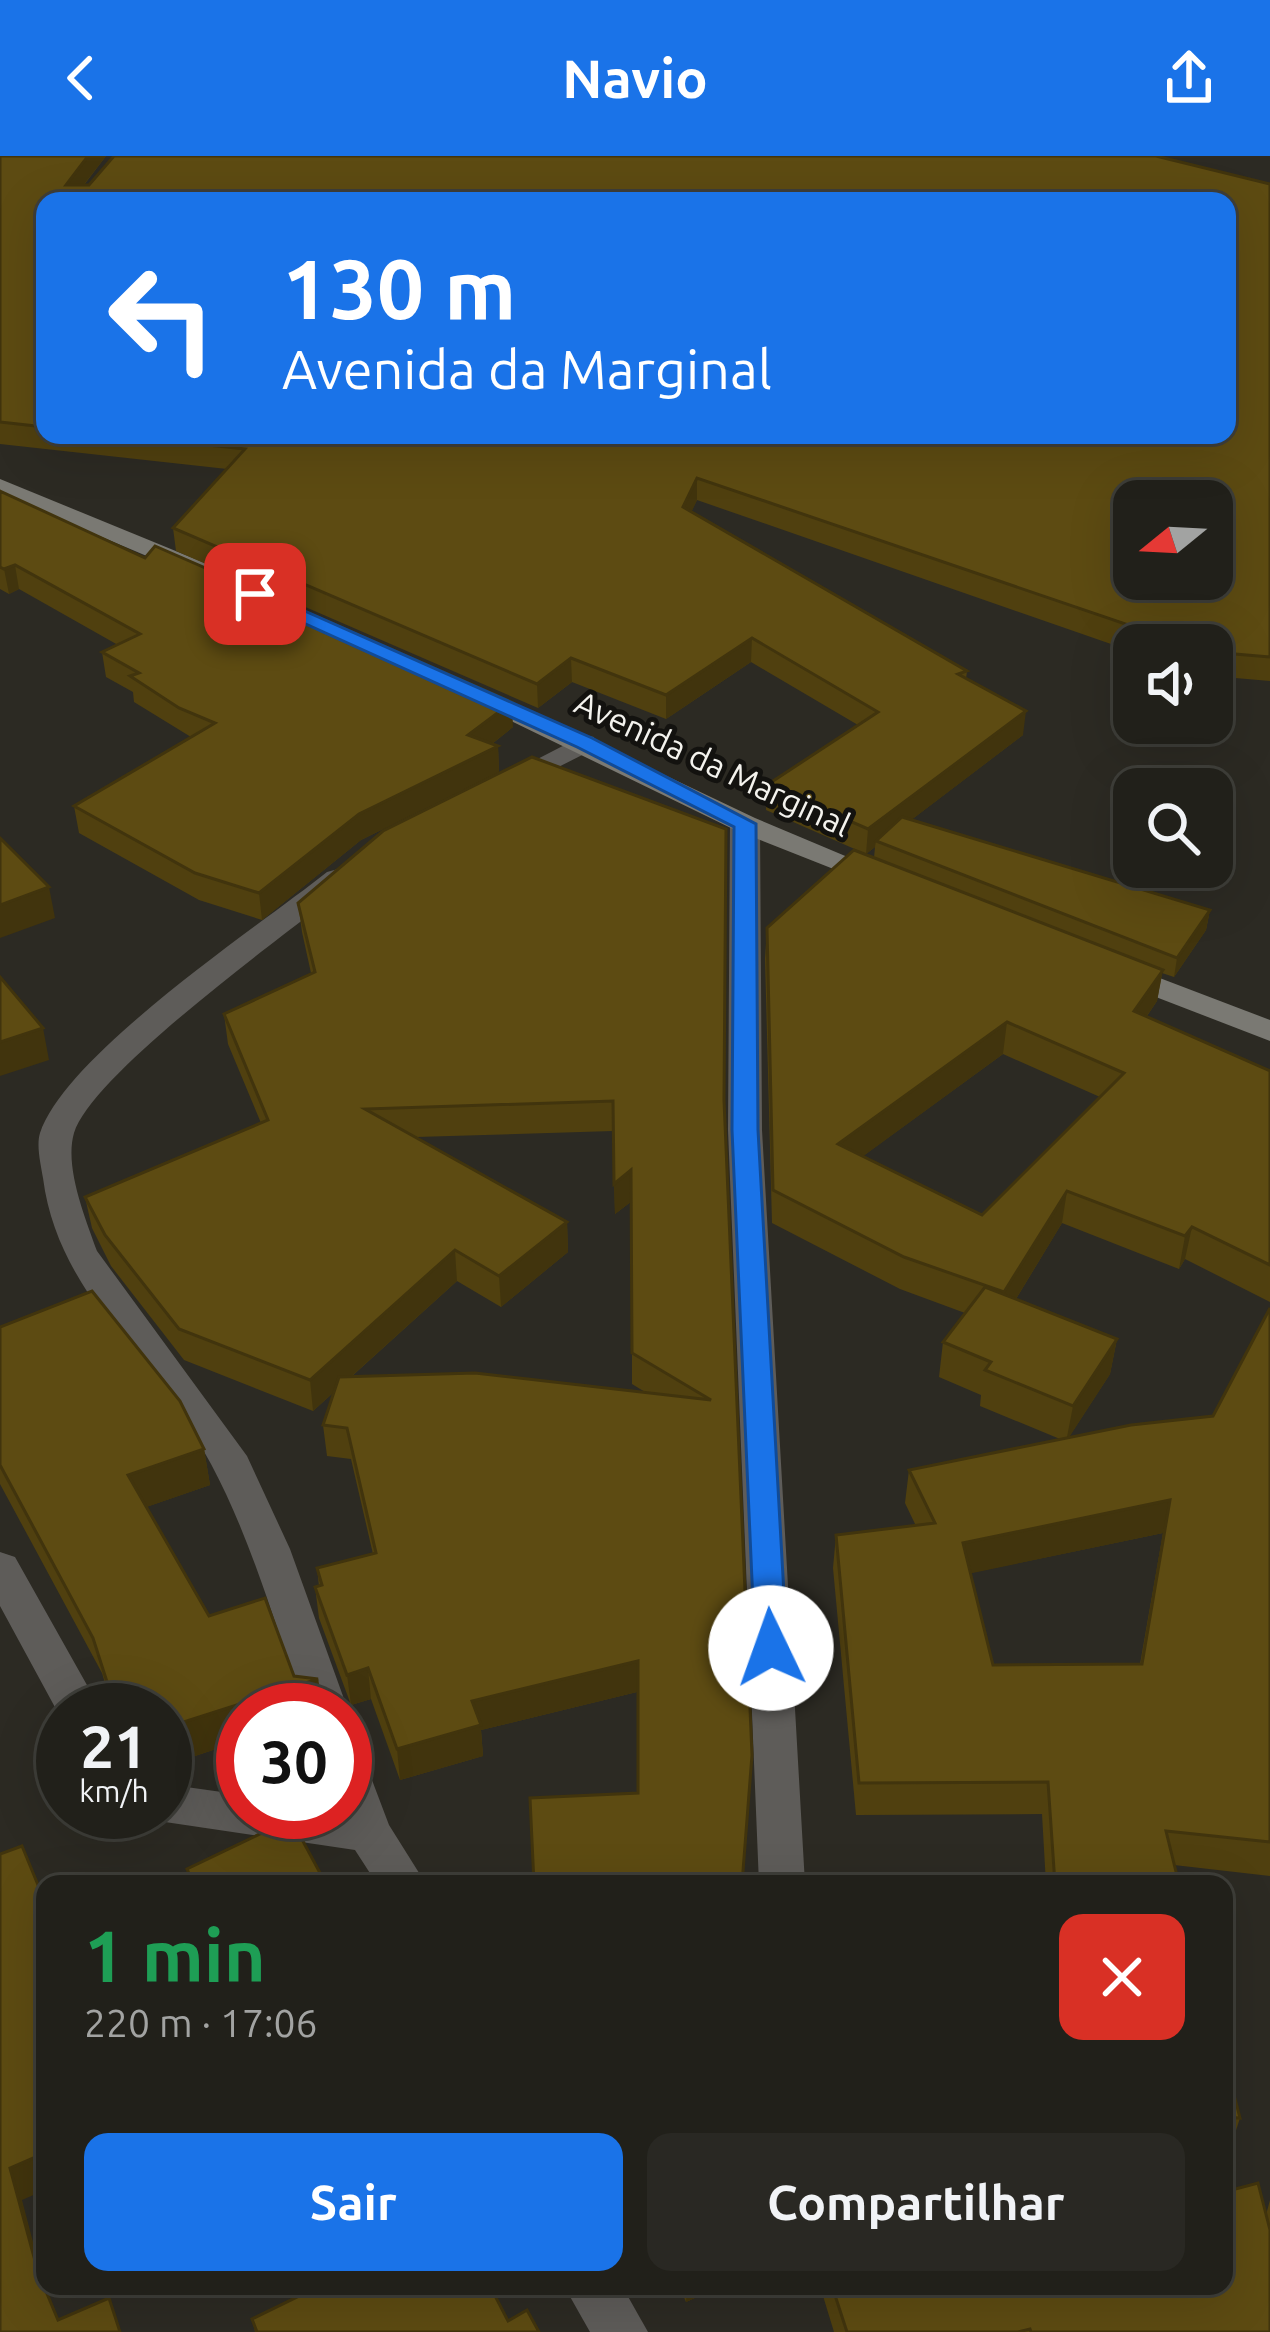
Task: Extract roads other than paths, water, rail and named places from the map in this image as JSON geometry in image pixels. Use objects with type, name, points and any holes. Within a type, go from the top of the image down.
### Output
[{"type":"street","points":[[0,486],[213,575]]},
{"type":"street","name":"Avenida da Marginal","points":[[441,678],[745,824],[922,894]]},
{"type":"street","points":[[479,796],[584,743]]},
{"type":"street","points":[[745,824],[745,1130],[782,1875]]},
{"type":"street","points":[[316,1683],[254,1511],[225,1451],[106,1297],[84,1259],[59,1190],[58,1133],[89,1083],[355,865]]},
{"type":"street","points":[[1077,955],[1270,1031]]},
{"type":"street","points":[[0,1568],[64,1683]]},
{"type":"street","points":[[372,1836],[397,1875]]},
{"type":"street","points":[[597,2295],[621,2332]]}]
